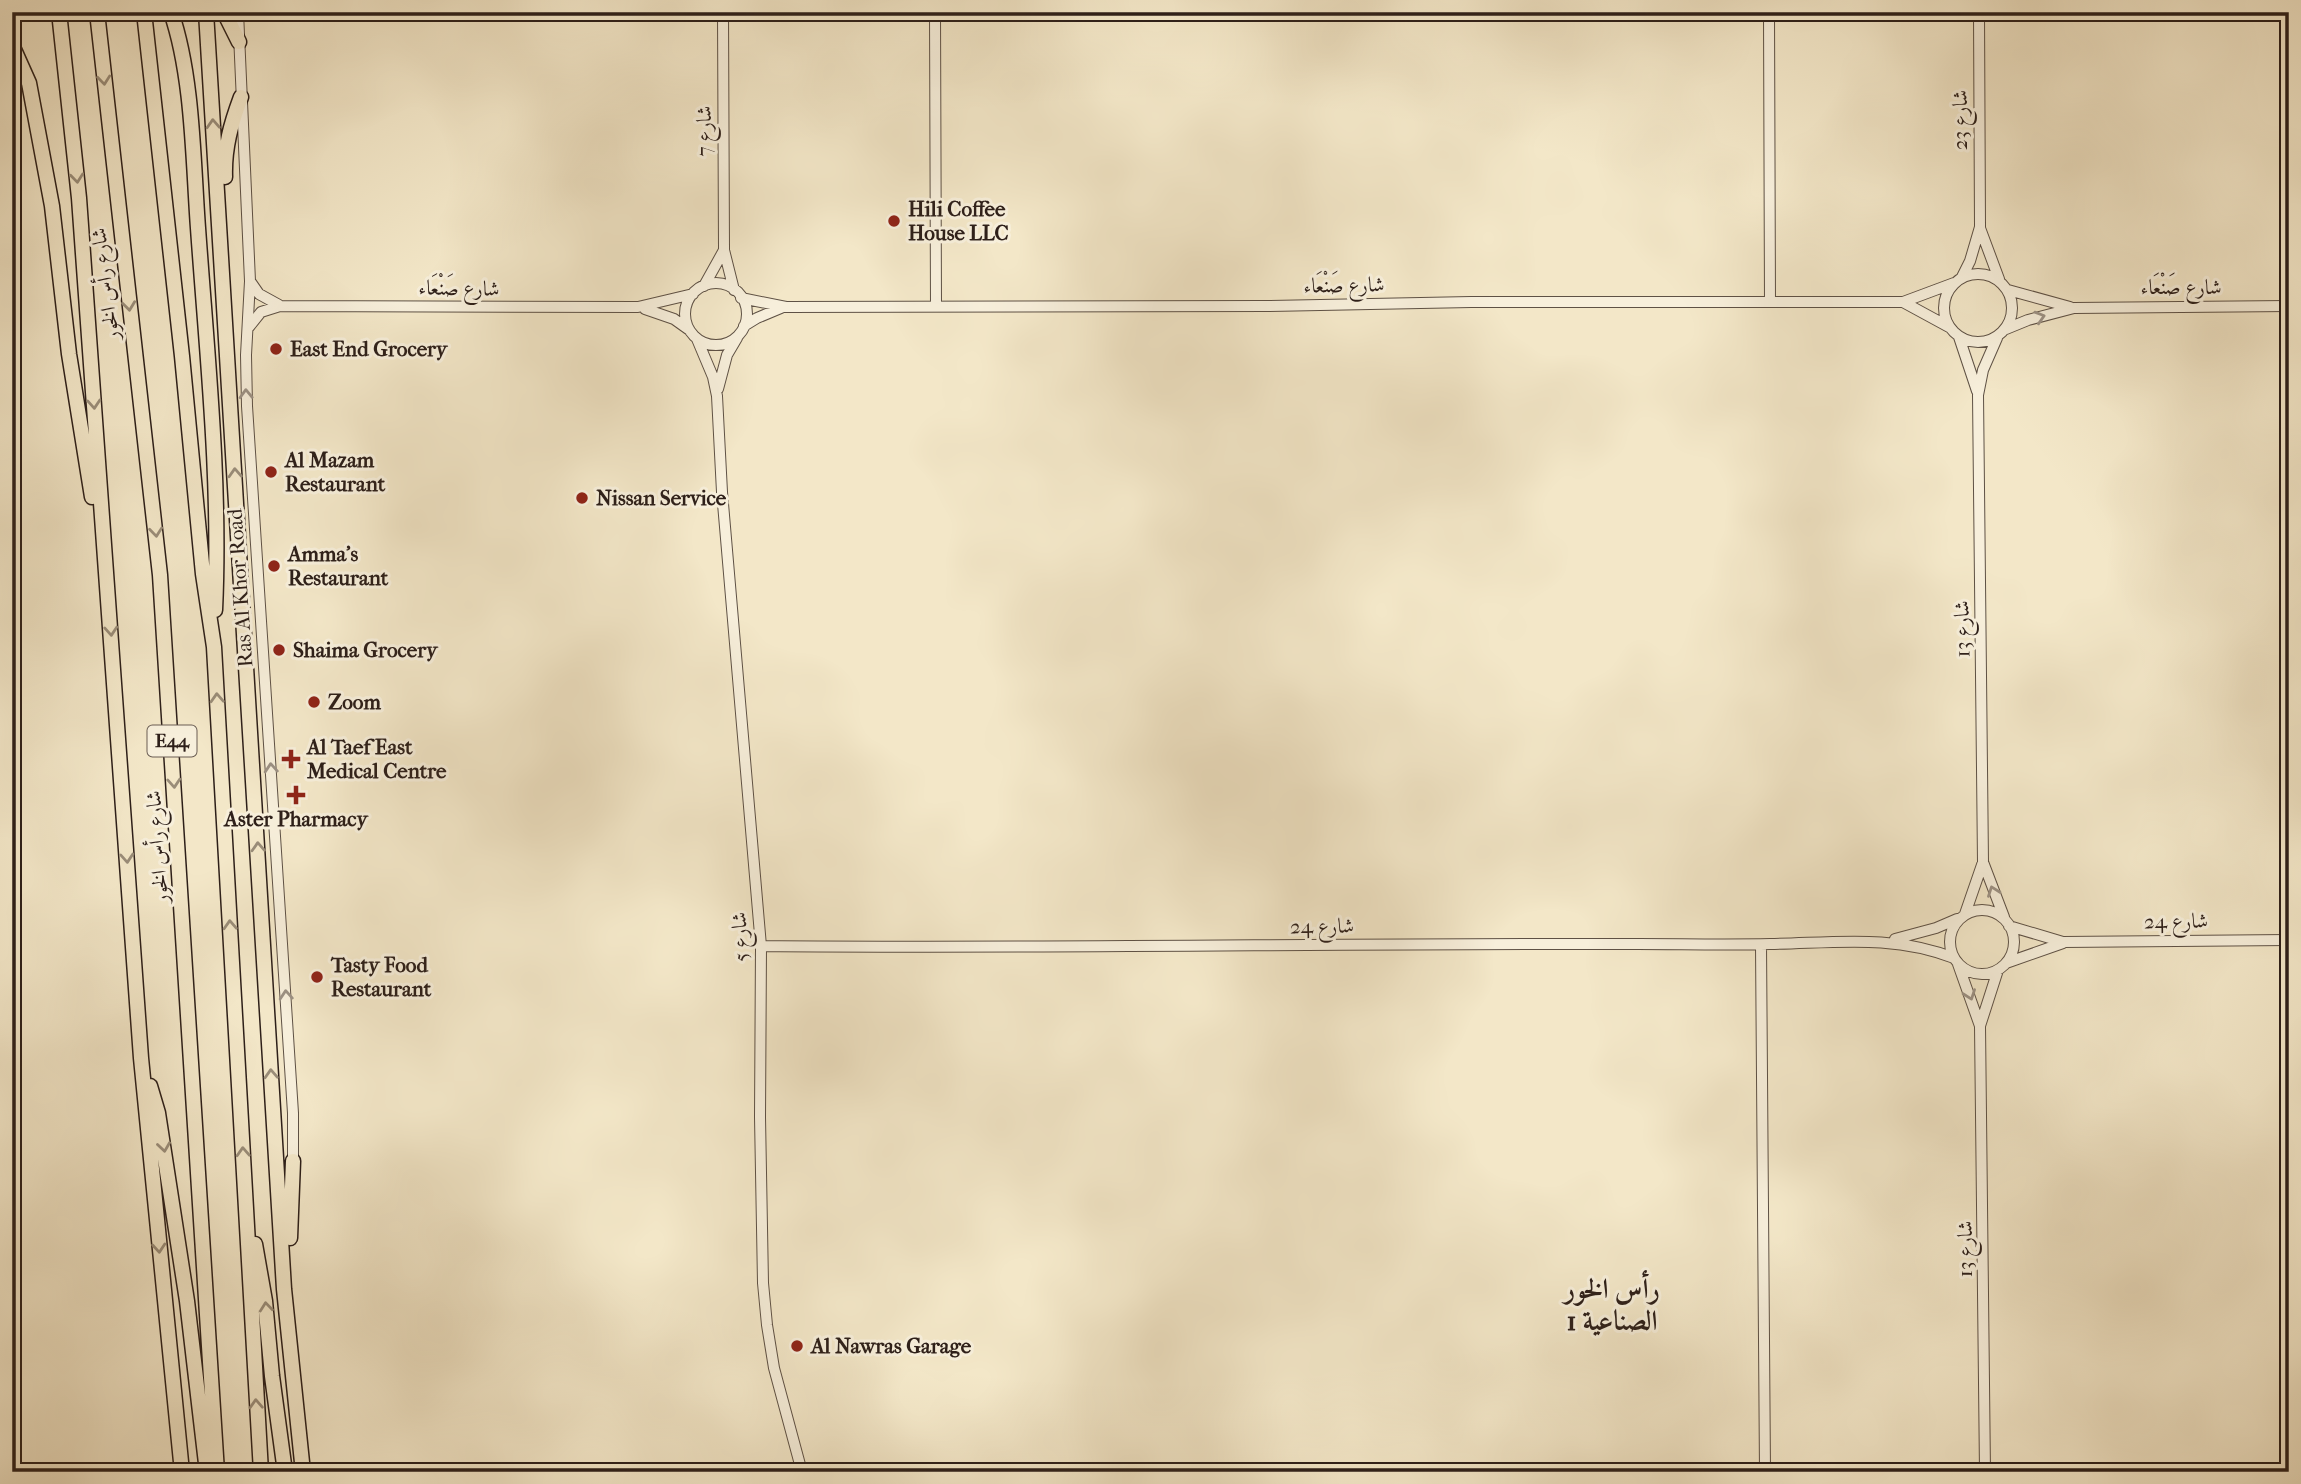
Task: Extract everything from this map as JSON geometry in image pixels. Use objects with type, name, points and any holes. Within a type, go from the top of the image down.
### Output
[{"type":"highway","points":[[59,12],[79,198],[141,1058],[182,1472]]},
{"type":"highway","name":"شارع رأس الخور","points":[[97,12],[160,575],[217,1472]]},
{"type":"highway","name":"E44","points":[[144,12],[214,647],[261,1472]]},
{"type":"highway","points":[[172,12],[180,36],[190,114],[216,498],[214,647]]},
{"type":"highway","points":[[206,12],[282,1262],[303,1472]]},
{"type":"highway","points":[[224,12],[239,42]]},
{"type":"highway","points":[[12,45],[29,83],[52,206],[69,354],[109,604]]},
{"type":"highway","points":[[227,339],[225,153],[241,97]]},
{"type":"highway","points":[[141,1058],[158,1113],[187,1301],[206,1472]]},
{"type":"highway","points":[[289,1338],[293,1303],[289,1231],[293,1161]]},
{"type":"highway","points":[[244,1182],[265,1301],[285,1472]]},
{"type":"street","name":"Ras Al Khor Road","points":[[238,12],[250,282],[246,355],[247,406],[295,1139],[293,1161]]},
{"type":"street","name":"شارع 7","points":[[723,12],[724,250],[738,294]]},
{"type":"street","points":[[934,12],[936,306]]},
{"type":"street","points":[[1769,12],[1770,302]]},
{"type":"street","name":"شارع 23","points":[[1958,280],[1970,261],[1980,228],[1979,12]]},
{"type":"street","name":"شارع 23","points":[[1980,228],[2000,280]]},
{"type":"street","points":[[703,286],[719,284],[738,294],[746,317],[738,336],[729,343],[707,344],[693,335],[685,312],[693,294],[703,286],[724,250]]},
{"type":"street","points":[[1982,273],[2000,280],[2013,303],[2012,317],[2006,329],[1997,338],[1978,342],[1959,337],[1945,316],[1947,293],[1958,280],[1982,273]]},
{"type":"street","name":"شارع صَنْعَاء","points":[[744,326],[771,311],[786,307],[1903,302],[1958,280]]},
{"type":"street","points":[[250,282],[259,294],[280,306]]},
{"type":"street","name":"شارع صَنْعَاء","points":[[2008,290],[2074,308]]},
{"type":"street","name":"شارع صَنْعَاء","points":[[638,307],[693,294]]},
{"type":"street","name":"شارع صَنْعَاء","points":[[738,294],[786,307]]},
{"type":"street","name":"شارع صَنْعَاء","points":[[1903,302],[1950,327]]},
{"type":"street","points":[[248,327],[261,312],[280,306]]},
{"type":"street","name":"شارع صَنْعَاء","points":[[280,306],[638,307],[657,311],[674,319],[693,335]]},
{"type":"street","name":"شارع صَنْعَاء","points":[[2006,329],[2074,308],[2289,306]]},
{"type":"street","name":"شارع 5","points":[[693,335],[713,377],[717,396],[722,492],[761,946],[763,1283],[774,1367],[802,1472]]},
{"type":"street","name":"شارع 5","points":[[717,396],[720,375],[738,336]]},
{"type":"street","name":"شارع 13","points":[[1959,337],[1979,395]]},
{"type":"street","name":"شارع 13","points":[[1963,916],[1983,862],[1979,395],[1983,370],[1997,338]]},
{"type":"street","name":"شارع 13","points":[[1983,862],[2007,923]]},
{"type":"street","points":[[1975,910],[1986,910],[2007,923],[2014,945],[2002,967],[1987,974],[1977,974],[1956,961],[1950,948],[1950,937],[1954,926],[1963,916],[1975,910]]},
{"type":"street","name":"شارع 24","points":[[1885,942],[1936,928],[1963,916]]},
{"type":"street","name":"شارع 24","points":[[2007,923],[2063,942],[2289,940]]},
{"type":"street","name":"شارع 24","points":[[761,946],[1885,942],[1920,947],[1956,961]]},
{"type":"street","name":"شارع 24","points":[[2002,967],[2063,942]]},
{"type":"street","points":[[1761,944],[1765,1472]]},
{"type":"street","name":"شارع 13","points":[[1956,961],[1980,1026],[1985,1472]]},
{"type":"street","name":"شارع 13","points":[[1980,1026],[2002,967]]},
{"type":"place","name":"Hili Coffee House LLC","points":[[894,221]]},
{"type":"place","name":"East End Grocery","points":[[276,349]]},
{"type":"place","name":"Al Mazam Restaurant","points":[[271,472]]},
{"type":"place","name":"Nissan Service","points":[[582,498]]},
{"type":"place","name":"Amma's Restaurant","points":[[274,566]]},
{"type":"place","name":"Shaima Grocery","points":[[279,650]]},
{"type":"place","name":"Zoom","points":[[314,702]]},
{"type":"place","name":"Al Taef East Medical Centre","points":[[291,759]]},
{"type":"place","name":"Aster Pharmacy","points":[[296,795]]},
{"type":"place","name":"Tasty Food Restaurant","points":[[317,977]]},
{"type":"place","name":"Al Nawras Garage","points":[[797,1346]]},
{"type":"district","name":"رأس الخور الصناعية 1","points":[[1612,1304]]}]
